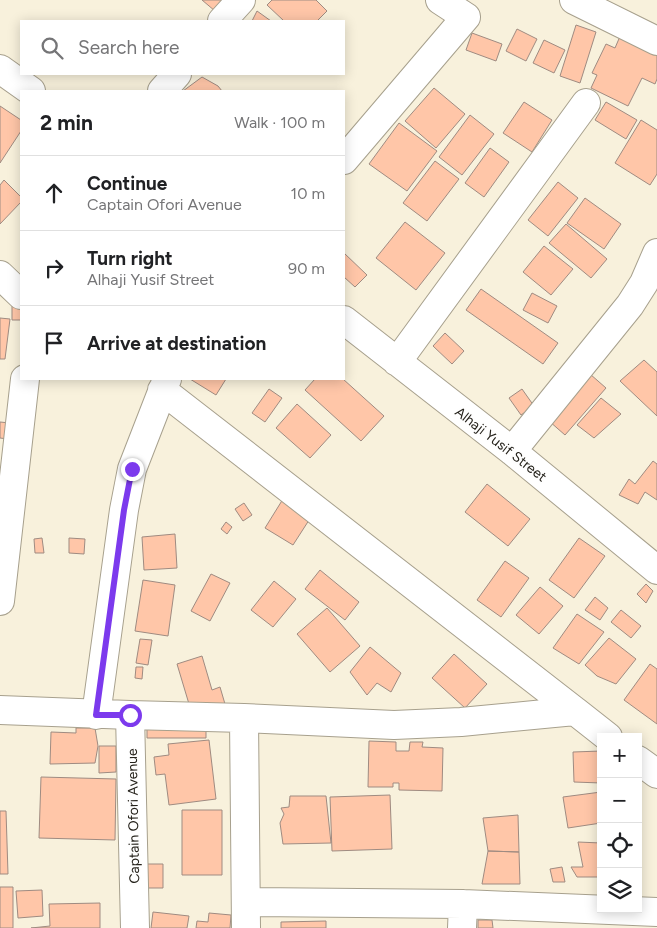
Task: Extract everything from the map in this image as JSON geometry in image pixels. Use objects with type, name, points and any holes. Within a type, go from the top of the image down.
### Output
[{"type":"street","points":[[223,20],[240,0]]},
{"type":"street","points":[[345,159],[473,8],[440,0]]},
{"type":"street","points":[[574,0],[657,41]]},
{"type":"street","points":[[0,69],[29,90]]},
{"type":"street","points":[[163,90],[176,75]]},
{"type":"street","points":[[397,362],[586,103]]},
{"type":"street","points":[[512,451],[630,305],[644,283],[657,253]]},
{"type":"street","points":[[0,275],[20,294]]},
{"type":"street","name":"Alhaji Yusif Street","points":[[345,321],[512,451],[657,570]]},
{"type":"street","points":[[0,601],[25,380]]},
{"type":"street","points":[[96,715],[124,510],[132,469],[165,384],[603,733]]},
{"type":"street","points":[[0,710],[394,725],[462,722],[575,711]]},
{"type":"street","name":"Captain Ofori Avenue","points":[[130,715],[135,928]]},
{"type":"street","points":[[244,718],[246,915],[462,916],[657,912]]},
{"type":"street","points":[[642,763],[657,774]]},
{"type":"building","points":[[202,0],[224,0],[215,11]]},
{"type":"building","points":[[272,0],[316,0],[327,11],[318,20],[283,20],[267,5]]},
{"type":"building","points":[[257,11],[270,20],[252,20]]},
{"type":"building","points":[[576,25],[596,32],[580,83],[560,76]]},
{"type":"building","points":[[517,29],[537,39],[526,61],[506,51]]},
{"type":"building","points":[[472,33],[502,44],[496,61],[466,50]]},
{"type":"building","points":[[621,34],[657,51],[657,79],[655,84],[642,78],[628,106],[591,88],[597,75],[592,73],[606,44],[615,48]]},
{"type":"building","points":[[544,40],[565,50],[554,73],[533,63]]},
{"type":"building","points":[[202,77],[218,86],[221,90],[184,90]]},
{"type":"building","points":[[434,88],[465,114],[436,148],[405,121]]},
{"type":"building","points":[[524,102],[552,120],[532,152],[503,133]]},
{"type":"building","points":[[606,102],[637,120],[626,139],[595,120]]},
{"type":"building","points":[[0,106],[20,119],[20,133],[0,163]]},
{"type":"building","points":[[470,115],[494,134],[462,175],[439,157]]},
{"type":"building","points":[[641,120],[657,130],[657,174],[650,185],[615,163]]},
{"type":"building","points":[[399,123],[437,151],[407,191],[369,164]]},
{"type":"building","points":[[490,148],[509,162],[484,197],[465,183]]},
{"type":"building","points":[[435,161],[459,179],[427,221],[403,203]]},
{"type":"building","points":[[4,180],[20,196],[20,203],[0,224],[0,185]]},
{"type":"building","points":[[558,182],[578,198],[548,236],[528,220]]},
{"type":"building","points":[[585,198],[621,224],[604,249],[567,223]]},
{"type":"building","points":[[405,222],[445,253],[416,290],[376,258]]},
{"type":"building","points":[[566,224],[607,259],[591,278],[549,243]]},
{"type":"building","points":[[544,246],[573,269],[551,295],[523,272]]},
{"type":"building","points":[[345,254],[367,275],[355,287],[345,278]]},
{"type":"building","points":[[481,289],[558,343],[543,364],[466,310]]},
{"type":"building","points":[[532,293],[557,306],[548,323],[523,310]]},
{"type":"building","points":[[12,305],[20,306],[20,320],[12,320]]},
{"type":"building","points":[[0,318],[10,319],[5,359],[0,359]]},
{"type":"building","points":[[445,333],[464,351],[452,364],[433,346]]},
{"type":"building","points":[[644,360],[657,372],[657,416],[620,381]]},
{"type":"building","points":[[590,374],[606,388],[565,435],[549,421]]},
{"type":"building","points":[[192,380],[225,380],[216,395]]},
{"type":"building","points":[[314,380],[344,380],[384,416],[361,441],[305,390]]},
{"type":"building","points":[[269,389],[282,398],[265,422],[252,413]]},
{"type":"building","points":[[522,389],[534,406],[521,415],[509,398]]},
{"type":"building","points":[[601,398],[621,414],[594,438],[577,425]]},
{"type":"building","points":[[297,404],[331,435],[310,458],[276,428]]},
{"type":"building","points":[[0,422],[10,423],[8,439],[0,438]]},
{"type":"building","points":[[653,461],[657,464],[657,500],[645,492],[638,504],[619,495],[629,479],[635,484]]},
{"type":"building","points":[[487,484],[530,519],[508,546],[465,512]]},
{"type":"building","points":[[283,499],[311,517],[293,545],[265,528]]},
{"type":"building","points":[[244,503],[252,515],[243,521],[235,509]]},
{"type":"building","points":[[226,522],[232,527],[227,534],[221,529]]},
{"type":"building","points":[[175,534],[177,568],[144,570],[142,537]]},
{"type":"building","points":[[42,538],[44,553],[35,553],[34,539]]},
{"type":"building","points":[[69,538],[85,539],[84,554],[69,553]]},
{"type":"building","points":[[579,538],[605,556],[574,598],[549,580]]},
{"type":"building","points":[[505,561],[529,578],[501,617],[477,600]]},
{"type":"building","points":[[320,570],[359,602],[345,620],[305,589]]},
{"type":"building","points":[[211,574],[230,583],[210,621],[191,611]]},
{"type":"building","points":[[143,580],[175,585],[168,636],[135,631]]},
{"type":"building","points":[[274,581],[296,599],[273,627],[251,610]]},
{"type":"building","points":[[646,584],[653,591],[646,603],[637,594]]},
{"type":"building","points":[[540,587],[563,606],[539,634],[516,615]]},
{"type":"building","points":[[595,597],[608,608],[600,620],[585,610]]},
{"type":"building","points":[[327,608],[360,646],[330,672],[297,634]]},
{"type":"building","points":[[621,610],[641,626],[631,638],[611,622]]},
{"type":"building","points":[[577,614],[604,632],[579,664],[553,648]]},
{"type":"building","points":[[609,638],[636,659],[616,684],[597,676],[585,665]]},
{"type":"building","points":[[140,639],[152,640],[148,665],[136,663]]},
{"type":"building","points":[[370,647],[401,673],[391,692],[377,683],[367,695],[350,672]]},
{"type":"building","points":[[454,654],[487,684],[465,708],[432,678]]},
{"type":"building","points":[[202,656],[212,690],[220,687],[225,704],[192,714],[177,664]]},
{"type":"building","points":[[650,664],[657,669],[657,724],[624,700]]},
{"type":"building","points":[[136,667],[143,667],[142,679],[135,678]]},
{"type":"building","points":[[147,726],[206,726],[206,738],[147,738]]},
{"type":"building","points":[[76,728],[95,728],[98,746],[95,763],[50,764],[51,732],[76,733]]},
{"type":"building","points":[[209,740],[216,799],[169,805],[165,774],[156,775],[154,757],[169,755],[168,744]]},
{"type":"building","points":[[369,741],[396,742],[396,751],[409,751],[410,742],[423,742],[422,747],[443,748],[442,791],[399,790],[399,783],[393,783],[393,787],[368,787]]},
{"type":"building","points":[[99,746],[116,746],[116,772],[99,773]]},
{"type":"building","points":[[597,751],[597,783],[574,782],[573,752]]},
{"type":"building","points":[[41,777],[116,779],[115,840],[39,838]]},
{"type":"building","points":[[597,793],[597,824],[568,828],[563,797]]},
{"type":"building","points":[[390,795],[392,849],[332,851],[330,797]]},
{"type":"building","points":[[290,796],[326,796],[331,843],[283,844],[280,823],[284,814],[281,808],[289,807]]},
{"type":"building","points":[[182,810],[222,810],[222,875],[182,875]]},
{"type":"building","points":[[0,811],[6,811],[8,874],[0,874]]},
{"type":"building","points":[[518,815],[519,852],[488,851],[483,818]]},
{"type":"building","points":[[578,842],[597,843],[597,877],[577,877],[571,867],[583,867]]},
{"type":"building","points":[[488,851],[519,852],[520,884],[482,884]]},
{"type":"building","points":[[142,864],[163,864],[163,888],[143,888]]},
{"type":"building","points":[[562,867],[565,882],[553,882],[550,869]]},
{"type":"building","points":[[0,887],[13,887],[13,928],[0,928]]},
{"type":"building","points":[[42,890],[43,916],[18,918],[16,891]]},
{"type":"building","points":[[100,903],[100,928],[31,928],[50,926],[49,904]]},
{"type":"building","points":[[153,912],[189,916],[187,928],[151,928]]},
{"type":"building","points":[[209,913],[231,915],[230,928],[196,928],[197,921],[208,922]]},
{"type":"building","points":[[478,920],[492,920],[493,928],[478,928]]},
{"type":"building","points":[[326,921],[326,928],[281,928],[281,922]]},
{"type":"route","points":[[130,715],[96,715],[124,510],[132,469]]}]
